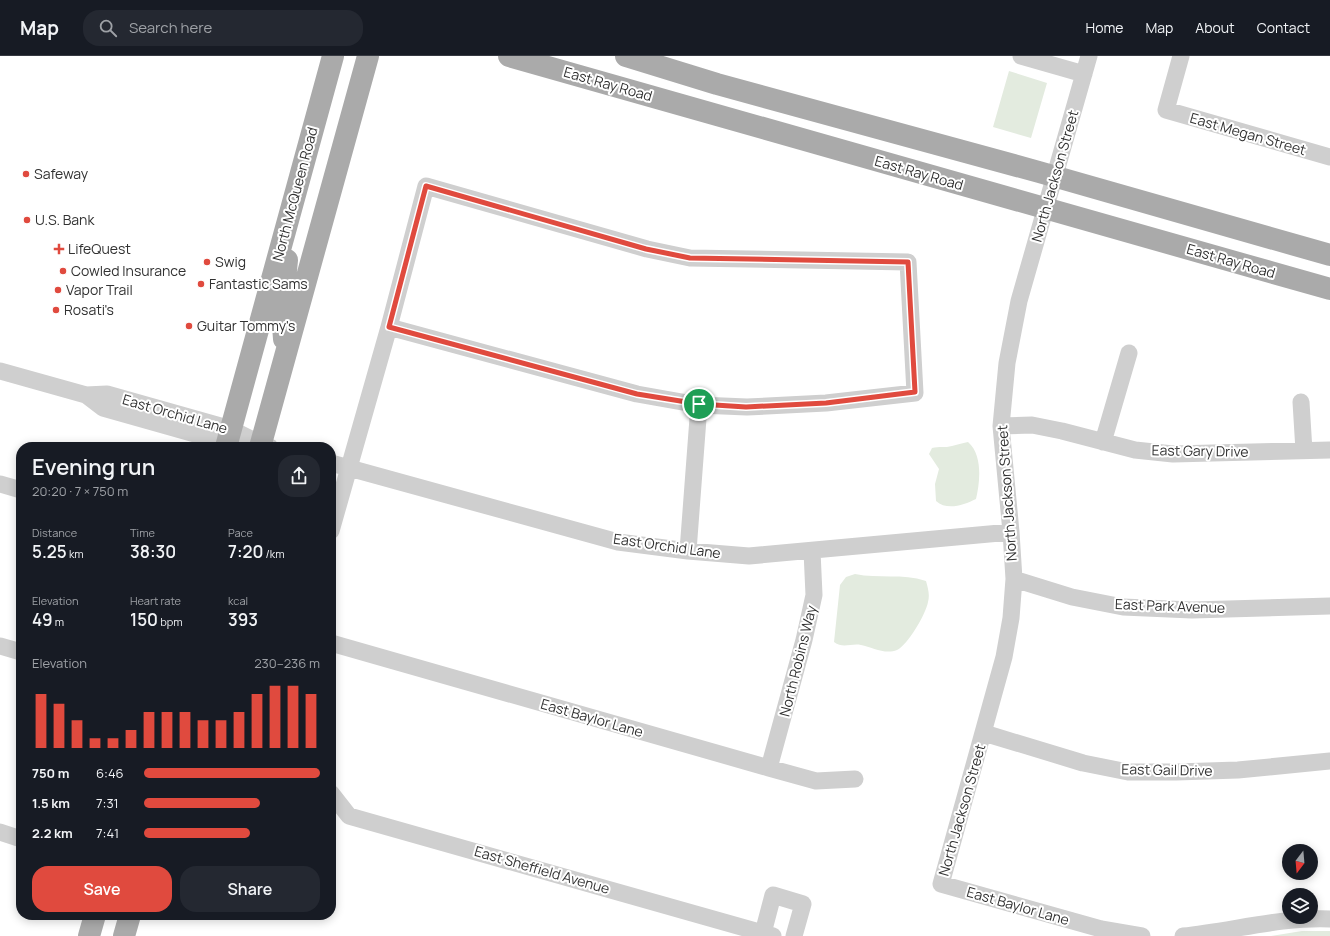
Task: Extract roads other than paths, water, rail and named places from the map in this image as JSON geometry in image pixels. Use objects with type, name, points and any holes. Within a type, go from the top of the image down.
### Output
[{"type":"main road","name":"North McQueen Road","points":[[228,440],[333,56]]},
{"type":"main road","points":[[265,442],[285,356],[368,56]]},
{"type":"main road","name":"East Ray Road","points":[[509,56],[1330,289]]},
{"type":"main road","points":[[626,56],[717,84],[1330,255]]},
{"type":"main road","points":[[280,247],[285,252],[287,264],[282,312],[285,356]]},
{"type":"main road","points":[[89,936],[94,920]]},
{"type":"main road","points":[[124,936],[129,920]]},
{"type":"street","points":[[1021,56],[1084,74]]},
{"type":"street","name":"North Jackson Street","points":[[941,884],[1004,657],[1011,618],[1014,578],[1001,426],[1007,363],[1019,301],[1089,56]]},
{"type":"street","name":"East Megan Street","points":[[1181,56],[1166,110],[1330,158]]},
{"type":"street","points":[[336,513],[389,327],[426,186],[646,249],[690,258],[908,262],[915,392],[826,403],[746,407],[699,404],[637,394],[389,327]]},
{"type":"street","points":[[1104,442],[1129,353]]},
{"type":"street","name":"East Orchid Lane","points":[[0,371],[86,395],[107,394],[228,440],[240,442]]},
{"type":"street","points":[[1301,402],[1304,451]]},
{"type":"street","points":[[688,552],[699,404]]},
{"type":"street","name":"East Gary Drive","points":[[1001,426],[1032,425],[1062,430],[1135,450],[1173,454],[1330,450]]},
{"type":"street","name":"East Orchid Lane","points":[[336,464],[618,542],[688,552],[749,556],[1011,532]]},
{"type":"street","points":[[0,484],[16,489]]},
{"type":"street","name":"North Robins Way","points":[[769,768],[804,640],[814,595],[812,551]]},
{"type":"street","name":"East Park Avenue","points":[[1014,578],[1072,597],[1123,607],[1192,610],[1330,606]]},
{"type":"street","name":"East Baylor Lane","points":[[336,644],[816,781],[855,778]]},
{"type":"street","points":[[0,646],[16,651]]},
{"type":"street","name":"East Gail Drive","points":[[984,733],[1083,763],[1128,772],[1238,770],[1330,761]]},
{"type":"street","name":"East Sheffield Avenue","points":[[336,799],[349,816],[768,934],[773,895],[803,904],[794,936]]},
{"type":"street","points":[[0,832],[16,837]]},
{"type":"street","name":"East Baylor Lane","points":[[941,884],[1101,929],[1142,936]]},
{"type":"street","points":[[1183,936],[1211,934],[1278,922],[1311,918],[1330,919]]},
{"type":"place","name":"Safeway","points":[[26,174]]},
{"type":"place","name":"U.S. Bank","points":[[27,220]]},
{"type":"place","name":"LifeQuest","points":[[59,249]]},
{"type":"place","name":"Swig","points":[[207,262]]},
{"type":"place","name":"Cowled Insurance","points":[[63,271]]},
{"type":"place","name":"Fantastic Sams","points":[[201,284]]},
{"type":"place","name":"Vapor Trail","points":[[58,290]]},
{"type":"place","name":"Rosati's","points":[[56,310]]},
{"type":"place","name":"Guitar Tommy's","points":[[189,326]]}]
